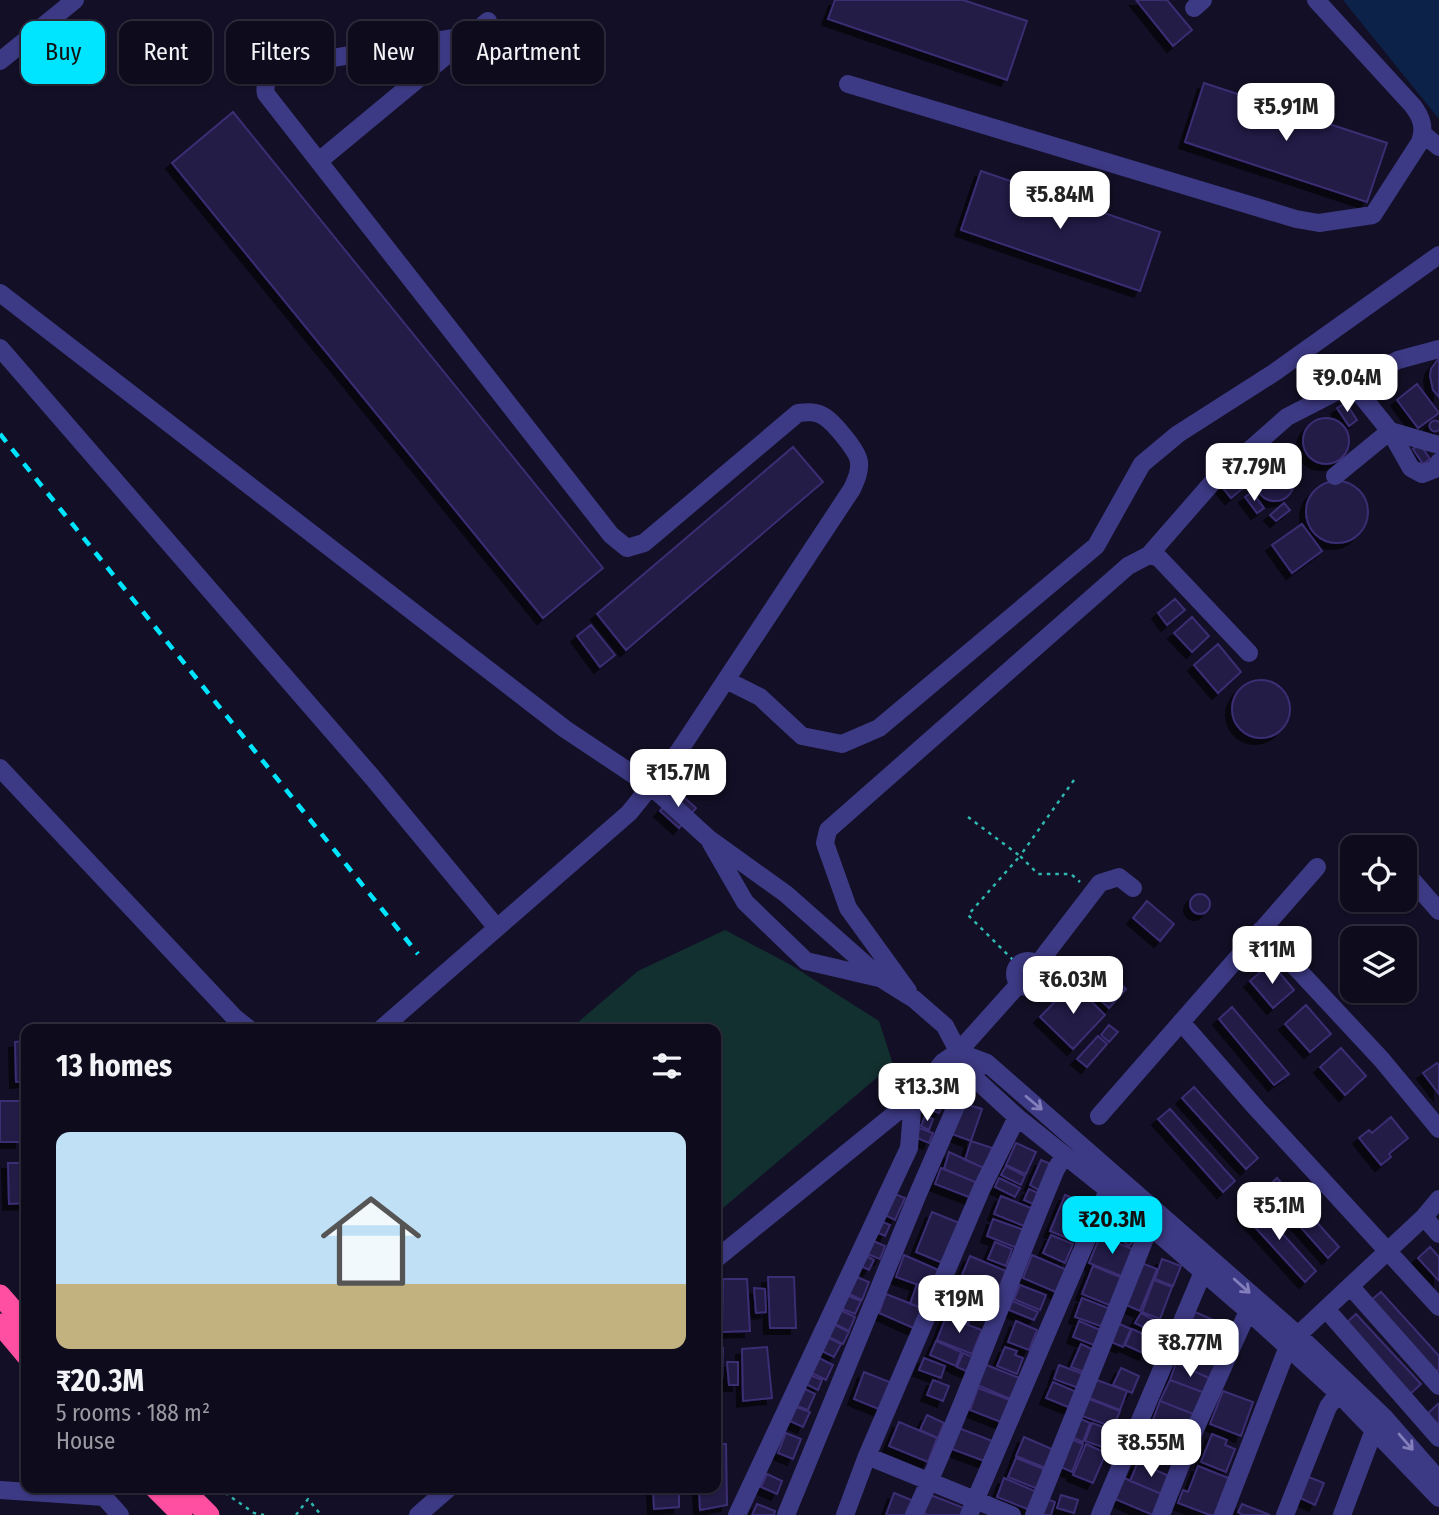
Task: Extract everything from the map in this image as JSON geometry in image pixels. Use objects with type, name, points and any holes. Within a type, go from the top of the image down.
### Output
[{"type":"highway","points":[[0,1295],[21,1319]]},
{"type":"highway","points":[[0,1324],[21,1349]]},
{"type":"highway","points":[[160,1493],[182,1515]]},
{"type":"highway","points":[[187,1493],[209,1515]]},
{"type":"street","points":[[0,61],[75,0]]},
{"type":"street","points":[[848,84],[1283,215],[1318,223],[1373,215],[1420,142],[1423,134],[1420,114],[1316,0]]},
{"type":"street","points":[[387,1024],[629,813],[652,787],[726,680],[852,488],[859,472],[854,449],[825,416],[814,412],[798,414],[643,543],[627,548],[611,535],[266,94],[267,81],[276,70],[290,64],[452,38]]},
{"type":"street","points":[[319,161],[452,51]]},
{"type":"street","points":[[1423,134],[1439,147]]},
{"type":"street","points":[[726,680],[760,697],[802,736],[842,744],[879,728],[1096,546],[1142,464],[1178,434],[1275,372],[1439,255]]},
{"type":"street","points":[[0,293],[565,729],[652,787],[708,838],[786,894],[882,979],[914,999],[945,1026],[970,1074],[1064,1156],[1113,1184],[1292,1342],[1439,1480]]},
{"type":"street","points":[[0,348],[372,777],[497,928]]},
{"type":"street","points":[[914,999],[848,908],[825,843],[828,830],[1128,566],[1149,555],[1211,484],[1287,416],[1398,360],[1439,349]]},
{"type":"street","points":[[1352,384],[1390,431],[1411,468],[1422,474],[1435,469],[1439,462]]},
{"type":"street","points":[[1390,431],[1439,445]]},
{"type":"street","points":[[1335,476],[1390,431]]},
{"type":"street","points":[[1149,555],[1159,558],[1249,653]]},
{"type":"street","points":[[0,768],[243,1024]]},
{"type":"street","points":[[708,838],[745,902],[806,961],[882,979]]},
{"type":"street","points":[[1099,1116],[1317,867]]},
{"type":"street","points":[[1037,964],[1100,883],[1118,877],[1133,888]]},
{"type":"street","points":[[1417,886],[1439,911]]},
{"type":"street","points":[[1261,930],[1382,1060],[1439,1129]]},
{"type":"street","points":[[1029,961],[1037,964],[1041,977],[1036,984],[1027,987],[1019,984],[1015,977],[1018,965],[1029,961]]},
{"type":"street","points":[[721,1255],[913,1099],[943,1062],[958,1052],[1019,984]]},
{"type":"street","points":[[1181,1022],[1439,1307]]},
{"type":"street","points":[[958,1052],[988,1063],[1067,1131],[1150,1227],[1248,1311],[1292,1342],[1338,1393],[1379,1424],[1439,1498]]},
{"type":"street","points":[[786,1515],[970,1074],[988,1063]]},
{"type":"street","points":[[737,1515],[909,1148],[913,1099]]},
{"type":"street","points":[[845,1515],[867,1456],[981,1190],[1017,1117]]},
{"type":"street","points":[[914,1515],[1056,1168],[1064,1156]]},
{"type":"street","points":[[972,1507],[1113,1184]]},
{"type":"street","points":[[1223,1515],[1292,1342],[1424,1217],[1439,1199]]},
{"type":"street","points":[[1424,1217],[1439,1234]]},
{"type":"street","points":[[1034,1515],[1150,1227]]},
{"type":"street","points":[[1100,1515],[1203,1272]]},
{"type":"street","points":[[1350,1286],[1439,1386]]},
{"type":"street","points":[[1326,1310],[1439,1438]]},
{"type":"street","points":[[1161,1515],[1192,1436],[1248,1311]]},
{"type":"street","points":[[1285,1515],[1328,1407],[1338,1393]]},
{"type":"street","points":[[1342,1515],[1379,1424]]},
{"type":"street","points":[[867,1456],[930,1480],[972,1507],[1012,1515]]},
{"type":"street","points":[[0,1490],[21,1491]]},
{"type":"street","points":[[45,1493],[104,1497],[120,1515]]},
{"type":"street","points":[[418,1515],[443,1493]]},
{"type":"path","points":[[1018,965],[968,915],[1020,856],[1074,780]]},
{"type":"path","points":[[968,817],[1020,856],[1038,874],[1072,874],[1091,892]]},
{"type":"path","points":[[225,1493],[254,1513],[264,1515]]},
{"type":"path","points":[[296,1515],[308,1499],[321,1515]]},
{"type":"green space","points":[[725,930],[791,965],[879,1021],[893,1064],[721,1210],[721,1024],[576,1024],[638,971]]},
{"type":"water","points":[[1343,0],[1439,0],[1439,119]]},
{"type":"building","points":[[835,0],[963,0],[1027,21],[1007,80],[828,19]]},
{"type":"building","points":[[1136,0],[1167,0],[1192,30],[1173,46]]},
{"type":"building","points":[[1204,83],[1387,143],[1367,202],[1185,142]]},
{"type":"building","points":[[233,112],[603,568],[543,618],[172,163]]},
{"type":"building","points":[[981,171],[1160,232],[1140,291],[961,230]]},
{"type":"building","points":[[1439,358],[1439,397],[1433,390],[1430,376],[1431,369]]},
{"type":"building","points":[[1417,384],[1439,413],[1418,428],[1397,400]]},
{"type":"building","points":[[1346,403],[1357,420],[1349,426],[1337,408]]},
{"type":"building","points":[[1326,418],[1342,425],[1349,441],[1342,457],[1326,464],[1310,457],[1303,441],[1310,425]]},
{"type":"building","points":[[1431,422],[1439,422],[1439,430],[1431,430]]},
{"type":"building","points":[[1420,444],[1430,459],[1423,464],[1413,449]]},
{"type":"building","points":[[793,447],[823,482],[626,650],[597,614]]},
{"type":"building","points":[[1275,463],[1288,469],[1294,482],[1288,495],[1275,501],[1262,495],[1256,482],[1262,469]]},
{"type":"building","points":[[1238,475],[1247,485],[1231,498],[1222,487]]},
{"type":"building","points":[[1331,481],[1343,481],[1359,490],[1366,500],[1366,524],[1359,534],[1343,543],[1331,543],[1320,538],[1311,529],[1306,518],[1306,506],[1311,495],[1320,486]]},
{"type":"building","points":[[1252,492],[1264,508],[1257,513],[1245,497]]},
{"type":"building","points":[[1284,503],[1290,510],[1276,521],[1270,515]]},
{"type":"building","points":[[1302,524],[1322,551],[1292,573],[1272,545]]},
{"type":"building","points":[[1175,599],[1185,610],[1167,625],[1158,613]]},
{"type":"building","points":[[1192,617],[1209,636],[1192,652],[1174,633]]},
{"type":"building","points":[[591,625],[615,655],[600,667],[577,636]]},
{"type":"building","points":[[1218,644],[1241,672],[1218,693],[1194,665]]},
{"type":"building","points":[[1261,680],[1272,682],[1285,693],[1290,709],[1288,720],[1277,733],[1261,738],[1250,736],[1237,725],[1232,709],[1234,698],[1245,685]]},
{"type":"building","points":[[677,791],[696,808],[679,828],[660,811]]},
{"type":"building","points":[[1200,894],[1207,897],[1210,904],[1207,911],[1200,914],[1193,911],[1190,904],[1193,897]]},
{"type":"building","points":[[1147,901],[1174,924],[1160,941],[1133,918]]},
{"type":"building","points":[[1271,963],[1294,990],[1273,1008],[1250,981]]},
{"type":"building","points":[[1112,976],[1126,989],[1109,1008],[1095,995]]},
{"type":"building","points":[[1073,983],[1105,1015],[1073,1049],[1040,1017]]},
{"type":"building","points":[[1306,1005],[1331,1034],[1310,1052],[1285,1024]]},
{"type":"building","points":[[1232,1007],[1289,1074],[1274,1085],[1219,1019]]},
{"type":"building","points":[[1109,1025],[1118,1032],[1109,1042],[1101,1035]]},
{"type":"building","points":[[1098,1036],[1107,1044],[1087,1067],[1077,1059]]},
{"type":"building","points":[[21,1041],[21,1082],[16,1082],[15,1042]]},
{"type":"building","points":[[1341,1048],[1366,1076],[1345,1095],[1320,1067]]},
{"type":"building","points":[[1437,1063],[1439,1065],[1439,1094],[1423,1073]]},
{"type":"building","points":[[942,1084],[948,1087],[941,1103],[934,1100]]},
{"type":"building","points":[[1194,1087],[1258,1158],[1246,1169],[1182,1098]]},
{"type":"building","points":[[0,1101],[21,1101],[21,1142],[0,1142]]},
{"type":"building","points":[[931,1101],[942,1105],[939,1113],[928,1109]]},
{"type":"building","points":[[962,1103],[982,1109],[971,1141],[952,1134]]},
{"type":"building","points":[[1170,1109],[1235,1181],[1223,1192],[1158,1119]]},
{"type":"building","points":[[925,1116],[933,1119],[929,1130],[921,1126]]},
{"type":"building","points":[[1391,1117],[1408,1138],[1389,1154],[1391,1157],[1381,1165],[1359,1138],[1369,1130],[1372,1133]]},
{"type":"building","points":[[919,1128],[933,1133],[929,1143],[915,1137]]},
{"type":"building","points":[[971,1141],[992,1148],[986,1169],[965,1160]]},
{"type":"building","points":[[1016,1143],[1036,1152],[1026,1174],[1006,1165]]},
{"type":"building","points":[[949,1152],[986,1169],[980,1184],[944,1169]]},
{"type":"building","points":[[1041,1160],[1051,1164],[1039,1190],[1030,1185]]},
{"type":"building","points":[[8,1163],[21,1163],[21,1203],[9,1204]]},
{"type":"building","points":[[1006,1166],[1025,1176],[1021,1185],[1001,1175]]},
{"type":"building","points":[[941,1168],[980,1184],[974,1199],[935,1184]]},
{"type":"building","points":[[999,1178],[1020,1188],[1015,1197],[995,1187]]},
{"type":"building","points":[[1277,1178],[1339,1247],[1328,1258],[1266,1188]]},
{"type":"building","points":[[1029,1189],[1038,1193],[1033,1204],[1024,1200]]},
{"type":"building","points":[[892,1193],[905,1198],[895,1220],[883,1214]]},
{"type":"building","points":[[1065,1195],[1095,1207],[1079,1243],[1050,1231]]},
{"type":"building","points":[[1001,1196],[1031,1208],[1024,1226],[994,1214]]},
{"type":"building","points":[[1254,1202],[1316,1271],[1305,1282],[1242,1213]]},
{"type":"building","points":[[1113,1209],[1141,1232],[1129,1246],[1101,1223]]},
{"type":"building","points":[[932,1212],[962,1224],[945,1264],[916,1252]]},
{"type":"building","points":[[993,1219],[1024,1230],[1017,1248],[987,1236]]},
{"type":"building","points":[[878,1220],[890,1225],[885,1236],[874,1231]]},
{"type":"building","points":[[1051,1235],[1073,1244],[1065,1263],[1043,1253]]},
{"type":"building","points":[[1100,1236],[1135,1250],[1124,1277],[1089,1263]]},
{"type":"building","points":[[871,1240],[885,1246],[880,1259],[865,1253]]},
{"type":"building","points":[[995,1242],[1012,1249],[1006,1266],[988,1259]]},
{"type":"building","points":[[1430,1247],[1439,1257],[1439,1281],[1418,1258]]},
{"type":"building","points":[[864,1255],[874,1260],[869,1270],[859,1265]]},
{"type":"building","points":[[904,1255],[943,1272],[935,1291],[896,1277]]},
{"type":"building","points":[[1032,1255],[1067,1270],[1058,1293],[1023,1278]]},
{"type":"building","points":[[970,1256],[1006,1271],[999,1290],[962,1275]]},
{"type":"building","points":[[1162,1259],[1181,1266],[1173,1286],[1155,1279]]},
{"type":"building","points":[[1139,1262],[1157,1269],[1140,1311],[1122,1303]]},
{"type":"building","points":[[1093,1266],[1125,1279],[1114,1307],[1082,1294]]},
{"type":"building","points":[[854,1276],[869,1282],[862,1300],[847,1293]]},
{"type":"building","points":[[768,1277],[794,1277],[796,1328],[770,1328]]},
{"type":"building","points":[[961,1277],[999,1293],[991,1312],[954,1295]]},
{"type":"building","points":[[723,1279],[747,1279],[750,1331],[722,1332]]},
{"type":"building","points":[[1154,1280],[1172,1287],[1160,1319],[1142,1312]]},
{"type":"building","points":[[917,1284],[935,1291],[927,1310],[910,1304]]},
{"type":"building","points":[[1020,1285],[1046,1295],[1040,1310],[1014,1299]]},
{"type":"building","points":[[754,1288],[765,1289],[766,1312],[756,1313]]},
{"type":"building","points":[[1381,1292],[1439,1356],[1439,1369],[1434,1374],[1369,1302]]},
{"type":"building","points":[[886,1294],[927,1310],[918,1330],[879,1313]]},
{"type":"building","points":[[846,1295],[861,1301],[855,1314],[840,1308]]},
{"type":"building","points":[[953,1298],[975,1306],[968,1324],[946,1315]]},
{"type":"building","points":[[1082,1298],[1113,1310],[1106,1328],[1075,1317]]},
{"type":"building","points":[[1012,1301],[1038,1312],[1034,1320],[1009,1310]]},
{"type":"building","points":[[840,1310],[855,1317],[849,1331],[833,1323]]},
{"type":"building","points":[[1195,1312],[1230,1327],[1211,1379],[1176,1363]]},
{"type":"building","points":[[1141,1313],[1158,1322],[1153,1332],[1135,1323]]},
{"type":"building","points":[[1356,1314],[1421,1384],[1409,1395],[1344,1325]]},
{"type":"building","points":[[946,1317],[982,1330],[972,1354],[937,1340]]},
{"type":"building","points":[[1016,1321],[1037,1330],[1029,1350],[1008,1342]]},
{"type":"building","points":[[1079,1321],[1105,1332],[1099,1347],[1073,1337]]},
{"type":"building","points":[[1117,1323],[1131,1329],[1123,1347],[1109,1341]]},
{"type":"building","points":[[833,1324],[849,1332],[843,1344],[827,1336]]},
{"type":"building","points":[[1132,1329],[1152,1338],[1145,1354],[1125,1345]]},
{"type":"building","points":[[829,1338],[841,1344],[834,1357],[822,1351]]},
{"type":"building","points":[[936,1341],[961,1352],[956,1366],[930,1355]]},
{"type":"building","points":[[1081,1344],[1096,1351],[1087,1373],[1071,1367]]},
{"type":"building","points":[[767,1347],[772,1398],[743,1401],[742,1349]]},
{"type":"building","points":[[1005,1347],[1017,1351],[1015,1355],[1023,1358],[1017,1374],[997,1366]]},
{"type":"building","points":[[721,1348],[723,1348],[721,1416]]},
{"type":"building","points":[[963,1353],[977,1359],[971,1373],[957,1367]]},
{"type":"building","points":[[819,1358],[833,1365],[826,1380],[812,1373]]},
{"type":"building","points":[[924,1358],[945,1366],[941,1378],[919,1370]]},
{"type":"building","points":[[727,1362],[738,1362],[738,1385],[729,1385]]},
{"type":"building","points":[[1176,1363],[1211,1379],[1205,1393],[1170,1380]]},
{"type":"building","points":[[984,1364],[1022,1379],[1013,1400],[975,1384]]},
{"type":"building","points":[[1059,1365],[1086,1375],[1081,1389],[1054,1379]]},
{"type":"building","points":[[1121,1368],[1139,1376],[1132,1393],[1113,1385]]},
{"type":"building","points":[[864,1372],[892,1383],[881,1410],[854,1399]]},
{"type":"building","points":[[810,1375],[822,1380],[818,1390],[806,1384]]},
{"type":"building","points":[[1094,1379],[1127,1391],[1120,1410],[1087,1397]]},
{"type":"building","points":[[933,1380],[949,1386],[943,1401],[927,1395]]},
{"type":"building","points":[[1170,1380],[1205,1393],[1196,1415],[1160,1401]]},
{"type":"building","points":[[1053,1382],[1079,1393],[1073,1409],[1046,1398]]},
{"type":"building","points":[[978,1388],[1015,1402],[1006,1424],[970,1410]]},
{"type":"building","points":[[805,1389],[815,1394],[808,1410],[797,1406]]},
{"type":"building","points":[[1223,1391],[1253,1402],[1241,1436],[1210,1424]]},
{"type":"building","points":[[1089,1399],[1120,1411],[1113,1427],[1082,1416]]},
{"type":"building","points":[[1160,1401],[1196,1415],[1189,1434],[1153,1420]]},
{"type":"building","points":[[1439,1405],[1439,1429],[1426,1415]]},
{"type":"building","points":[[796,1407],[810,1412],[803,1427],[790,1421]]},
{"type":"building","points":[[927,1415],[944,1423],[938,1438],[920,1430]]},
{"type":"building","points":[[1076,1417],[1090,1423],[1083,1442],[1069,1436]]},
{"type":"building","points":[[899,1422],[937,1438],[928,1462],[889,1446]]},
{"type":"building","points":[[1092,1423],[1115,1431],[1108,1449],[1085,1441]]},
{"type":"building","points":[[1158,1423],[1189,1434],[1180,1456],[1150,1444]]},
{"type":"building","points":[[956,1427],[995,1442],[987,1462],[949,1448]]},
{"type":"building","points":[[786,1433],[801,1439],[793,1459],[778,1453]]},
{"type":"building","points":[[1212,1434],[1227,1440],[1225,1445],[1235,1449],[1226,1472],[1201,1462]]},
{"type":"building","points":[[1024,1437],[1054,1450],[1046,1468],[1016,1456]]},
{"type":"building","points":[[1070,1439],[1083,1444],[1072,1472],[1059,1466]]},
{"type":"building","points":[[721,1444],[726,1444],[727,1505],[700,1510],[699,1493],[721,1493]]},
{"type":"building","points":[[1086,1444],[1106,1453],[1093,1483],[1073,1475]]},
{"type":"building","points":[[1016,1458],[1046,1470],[1038,1489],[1008,1477]]},
{"type":"building","points":[[1138,1462],[1171,1477],[1164,1495],[1130,1481]]},
{"type":"building","points":[[1198,1466],[1231,1479],[1217,1515],[1178,1503],[1183,1490],[1188,1492]]},
{"type":"building","points":[[767,1474],[782,1481],[777,1494],[761,1487]]},
{"type":"building","points":[[1306,1476],[1324,1483],[1315,1505],[1298,1497]]},
{"type":"building","points":[[1004,1478],[1037,1492],[1030,1510],[997,1497]]},
{"type":"building","points":[[1124,1478],[1164,1495],[1153,1515],[1115,1499]]},
{"type":"building","points":[[653,1493],[679,1493],[679,1507],[654,1509]]},
{"type":"building","points":[[894,1493],[914,1501],[909,1515],[886,1515]]},
{"type":"building","points":[[928,1494],[964,1508],[962,1515],[928,1515],[921,1512]]},
{"type":"building","points":[[1061,1495],[1078,1500],[1074,1513],[1057,1508]]},
{"type":"building","points":[[1042,1497],[1055,1502],[1051,1515],[1036,1515]]},
{"type":"building","points":[[757,1504],[775,1511],[774,1515],[752,1515]]},
{"type":"building","points":[[1242,1504],[1270,1515],[1243,1515],[1238,1512]]},
{"type":"railway","points":[[0,434],[418,954]]}]
